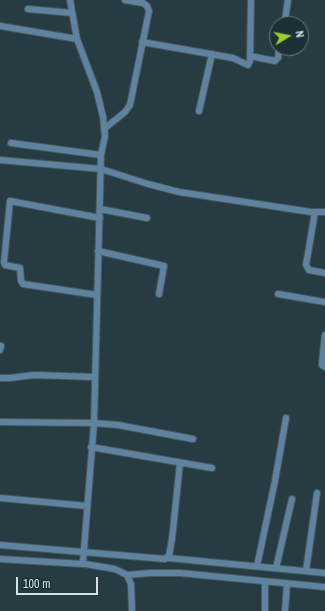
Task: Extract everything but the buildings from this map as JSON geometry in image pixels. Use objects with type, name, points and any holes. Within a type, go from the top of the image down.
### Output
[{"type":"street","points":[[70,0],[78,39],[97,92],[104,129],[101,155],[94,423],[83,559]]},
{"type":"street","points":[[104,129],[125,112],[130,105],[149,11],[147,6],[143,3],[125,0]]},
{"type":"street","points":[[142,42],[237,59],[248,65],[250,61],[251,0]]},
{"type":"street","points":[[286,16],[288,0]]},
{"type":"street","points":[[28,9],[72,13]]},
{"type":"street","points":[[0,26],[78,39]]},
{"type":"street","points":[[199,112],[212,54]]},
{"type":"street","points":[[250,56],[276,61],[278,56]]},
{"type":"street","points":[[11,143],[101,155]]},
{"type":"street","points":[[0,160],[101,169],[179,192],[316,212],[325,212]]},
{"type":"street","points":[[97,295],[23,284],[21,281],[20,268],[6,265],[4,262],[10,202],[12,201],[100,218]]},
{"type":"street","points":[[100,209],[147,218]]},
{"type":"street","points":[[316,212],[306,265],[309,270],[325,273]]},
{"type":"street","points":[[98,251],[164,266],[159,294]]},
{"type":"street","points":[[278,294],[325,302]]},
{"type":"street","points":[[325,338],[322,362],[322,365],[325,367]]},
{"type":"street","points":[[0,378],[34,375],[95,377]]},
{"type":"street","points":[[257,566],[275,482],[286,418]]},
{"type":"street","points":[[0,422],[94,423],[128,426],[193,439]]},
{"type":"street","points":[[91,446],[212,468]]},
{"type":"street","points":[[168,558],[172,539],[180,463]]},
{"type":"street","points":[[306,571],[317,493]]},
{"type":"street","points":[[0,498],[88,506]]},
{"type":"street","points":[[276,568],[292,499]]},
{"type":"street","points":[[0,545],[83,559],[115,569],[127,575],[151,573],[180,574],[261,580],[265,582],[325,587]]},
{"type":"street","points":[[0,560],[168,558],[325,572]]},
{"type":"street","points":[[127,575],[131,584],[132,611]]},
{"type":"street","points":[[265,582],[265,611]]},
{"type":"street","points":[[285,611],[287,584]]}]
